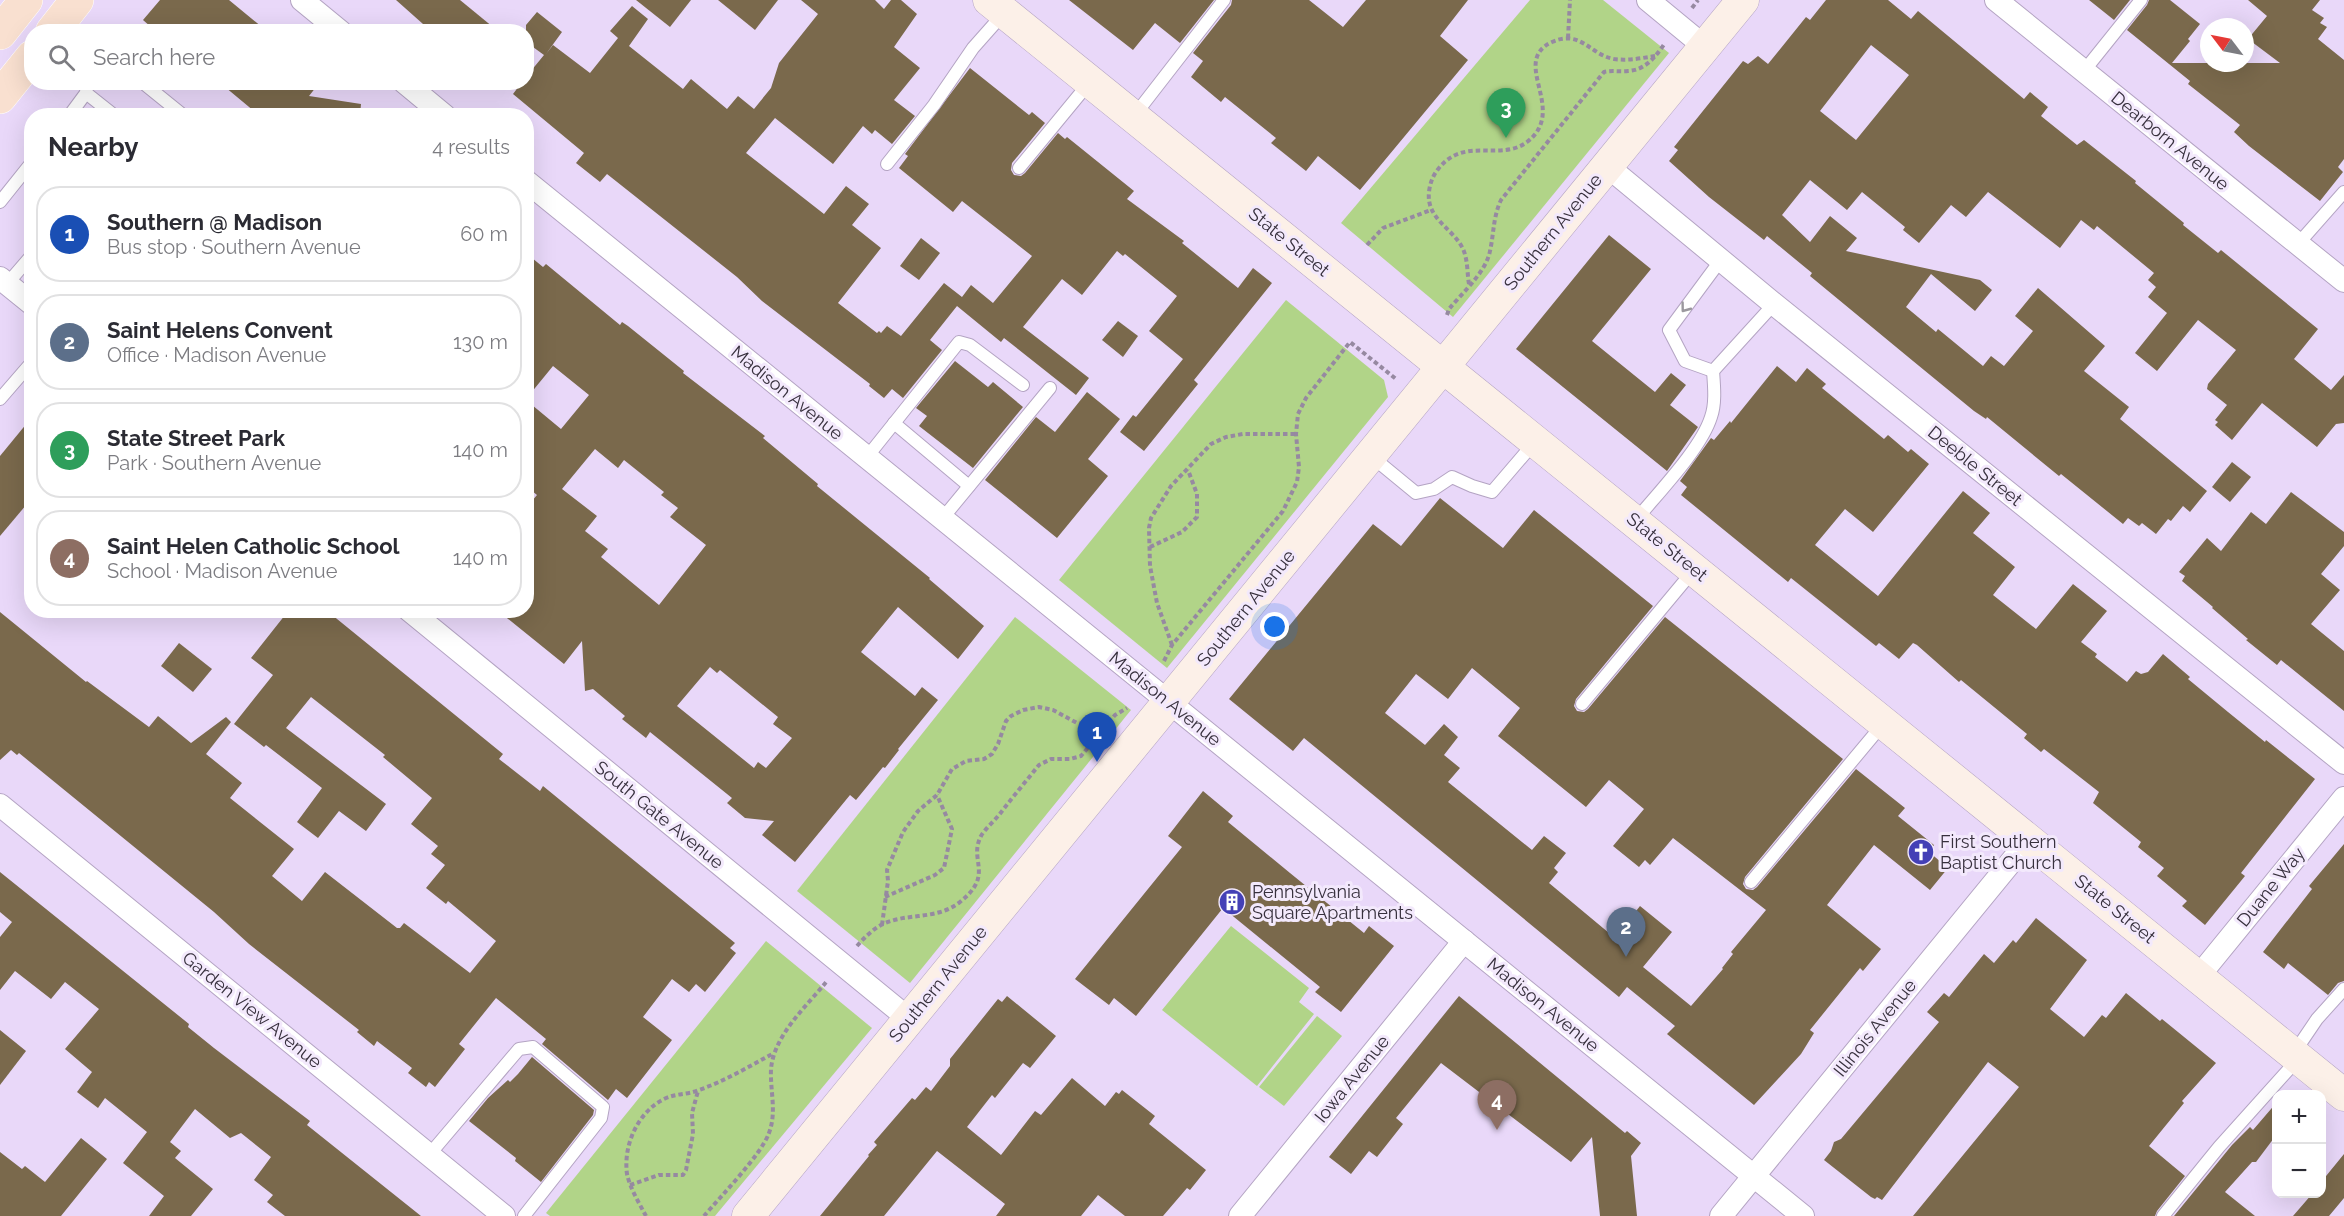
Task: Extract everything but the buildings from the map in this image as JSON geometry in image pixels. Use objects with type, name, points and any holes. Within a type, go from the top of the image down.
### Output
[{"type":"main road","points":[[0,33],[26,0]]},
{"type":"main road","points":[[59,24],[77,0]]},
{"type":"main road","name":"Southern Avenue","points":[[748,1216],[1743,0]]},
{"type":"main road","name":"State Street","points":[[997,6],[2344,1095]]},
{"type":"main road","points":[[0,97],[24,67]]},
{"type":"street","points":[[1648,0],[1705,47]]},
{"type":"street","name":"Dearborn Avenue","points":[[1996,0],[2344,281]]},
{"type":"street","points":[[311,3],[333,24]]},
{"type":"street","points":[[414,90],[435,108]]},
{"type":"street","name":"Deeble Street","points":[[1607,166],[1720,261],[2344,763]]},
{"type":"street","name":"Madison Avenue","points":[[534,188],[1803,1216]]},
{"type":"street","points":[[4,281],[24,297]]},
{"type":"street","name":"South Gate Avenue","points":[[419,618],[909,1019]]},
{"type":"street","name":"Duane Way","points":[[2198,977],[2344,798]]},
{"type":"street","name":"Garden View Avenue","points":[[0,805],[504,1216]]},
{"type":"street","name":"Illinois Avenue","points":[[1721,1216],[2029,840]]},
{"type":"street","name":"Iowa Avenue","points":[[1240,1216],[1464,941]]},
{"type":"lane","points":[[1133,117],[1224,0]]},
{"type":"lane","points":[[2084,71],[2141,0]]},
{"type":"lane","points":[[887,164],[934,105],[973,48],[997,6]]},
{"type":"lane","points":[[1019,168],[1090,82]]},
{"type":"lane","points":[[74,108],[86,90]]},
{"type":"lane","points":[[89,90],[107,108]]},
{"type":"lane","points":[[152,90],[174,108]]},
{"type":"lane","points":[[0,202],[24,172]]},
{"type":"lane","points":[[2298,244],[2344,192]]},
{"type":"lane","points":[[1713,371],[1685,361],[1669,330],[1720,261]]},
{"type":"lane","points":[[4,281],[24,262]]},
{"type":"lane","points":[[1634,521],[1695,447],[1711,417],[1715,387],[1713,371],[1774,304]]},
{"type":"lane","points":[[867,457],[958,342],[970,345],[1023,385]]},
{"type":"lane","points":[[0,399],[24,371]]},
{"type":"lane","points":[[942,519],[1050,388]]},
{"type":"lane","points":[[894,423],[969,486]]},
{"type":"lane","points":[[1370,455],[1416,492],[1434,489],[1452,477],[1492,492],[1535,441]]},
{"type":"lane","points":[[1582,704],[1694,570]]},
{"type":"lane","points":[[1751,882],[1884,723]]},
{"type":"lane","points":[[2163,1216],[2296,1056],[2317,1019],[2344,989]]},
{"type":"lane","points":[[429,1155],[519,1049],[533,1047],[603,1107],[601,1118],[524,1216]]},
{"type":"path","points":[[1568,38],[1570,0]]},
{"type":"path","points":[[1469,285],[1464,250],[1431,210],[1428,196],[1435,173],[1455,154],[1470,149],[1509,149],[1525,143],[1537,133],[1544,119],[1543,102],[1534,74],[1536,60],[1542,49],[1552,42],[1568,38],[1585,43],[1602,55],[1615,59],[1655,56]]},
{"type":"path","points":[[1446,318],[1449,309],[1482,270],[1490,253],[1494,214],[1501,200],[1600,76],[1610,71],[1629,71],[1641,68],[1667,41]]},
{"type":"path","points":[[1367,245],[1383,228],[1431,210]]},
{"type":"path","points":[[1162,670],[1165,656],[1172,645],[1283,511],[1297,482],[1298,414],[1306,398],[1350,342],[1396,379]]},
{"type":"path","points":[[1172,645],[1157,603],[1150,566],[1151,518],[1171,486],[1211,444],[1226,437],[1243,434],[1296,434]]},
{"type":"path","points":[[1150,547],[1182,532],[1197,517],[1197,494],[1188,470]]},
{"type":"path","points":[[852,951],[882,925],[948,910],[961,901],[974,888],[980,877],[977,852],[981,837],[1039,765],[1051,759],[1070,759],[1081,756],[1114,715],[1133,705]]},
{"type":"path","points":[[882,925],[887,870],[903,832],[918,811],[937,795],[952,769],[966,761],[984,759],[992,754],[1006,721],[1023,710],[1039,708],[1053,710],[1077,723],[1105,727]]},
{"type":"path","points":[[885,897],[935,875],[944,868],[952,830],[937,795]]},
{"type":"path","points":[[704,1216],[769,1134],[773,1116],[771,1068],[775,1053],[783,1036],[829,979]]},
{"type":"path","points":[[646,1216],[630,1185],[627,1158],[636,1127],[651,1107],[675,1094],[698,1091],[775,1053]]},
{"type":"path","points":[[630,1185],[659,1174],[683,1175],[693,1134],[692,1113],[698,1091]]},
{"type":"green space","points":[[1530,0],[1603,0],[1669,53],[1453,317],[1341,223]]},
{"type":"green space","points":[[1286,300],[1384,380],[1388,397],[1167,668],[1059,580]]},
{"type":"green space","points":[[1015,617],[1131,710],[910,983],[797,891]]},
{"type":"green space","points":[[1231,926],[1309,988],[1299,1002],[1314,1014],[1257,1086],[1162,1010]]},
{"type":"green space","points":[[766,941],[872,1028],[715,1216],[550,1216],[546,1213]]},
{"type":"green space","points":[[1317,1016],[1342,1036],[1284,1106],[1259,1087]]},
{"type":"place","name":"State Street Park","points":[[1506,138]]},
{"type":"place","name":"Southern @ Madison","points":[[1097,762]]},
{"type":"place","name":"First Southern Baptist Church","points":[[1921,852]]},
{"type":"place","name":"Pennsylvania Square Apartments","points":[[1232,902]]},
{"type":"place","name":"Saint Helens Convent","points":[[1626,957]]},
{"type":"place","name":"Saint Helen Catholic School","points":[[1497,1130]]}]
